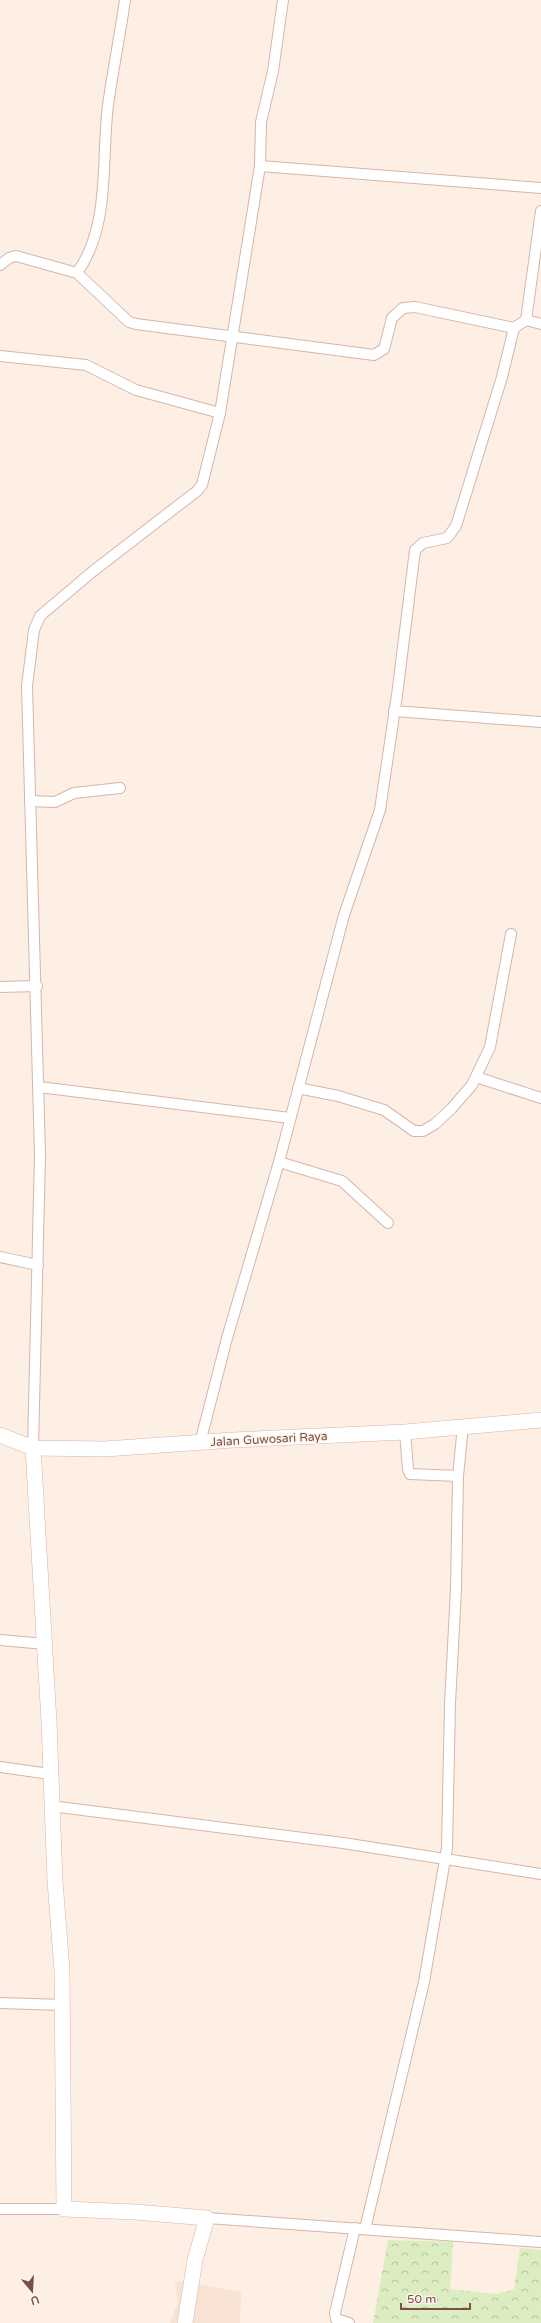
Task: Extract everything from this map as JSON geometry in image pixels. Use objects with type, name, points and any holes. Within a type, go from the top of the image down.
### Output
[{"type":"street","points":[[77,273],[88,257],[99,223],[108,106],[126,0]]},
{"type":"street","points":[[64,2209],[61,2064],[63,2004],[51,1806],[45,1644],[33,1448],[40,1155],[37,986],[27,686],[34,630],[40,616],[92,572],[197,491],[205,477],[220,413],[260,166],[261,122],[273,71],[283,0]]},
{"type":"street","points":[[260,166],[541,188]]},
{"type":"street","points":[[200,1443],[227,1338],[278,1162],[344,915],[380,810],[415,550],[423,542],[447,538],[456,526],[502,377],[514,328],[526,320],[541,211]]},
{"type":"street","points":[[0,265],[9,258],[16,256],[77,273],[129,322],[374,355],[384,349],[392,318],[397,311],[403,308],[416,308],[514,328]]},
{"type":"street","points":[[526,320],[541,324]]},
{"type":"street","points":[[0,356],[86,365],[136,390],[220,413]]},
{"type":"street","points":[[394,711],[541,722]]},
{"type":"street","points":[[30,801],[55,802],[74,793],[120,788]]},
{"type":"street","points":[[298,1088],[338,1096],[384,1110],[414,1131],[423,1131],[452,1108],[476,1077],[490,1048],[511,934]]},
{"type":"street","points":[[0,987],[37,986]]},
{"type":"street","points":[[476,1077],[541,1098]]},
{"type":"street","points":[[39,1087],[290,1118]]},
{"type":"street","points":[[278,1162],[342,1180],[388,1223]]},
{"type":"street","points":[[0,1257],[38,1265]]},
{"type":"street","name":"Jalan Guwosari Raya","points":[[0,1435],[33,1448],[105,1449],[405,1432],[541,1420]]},
{"type":"street","points":[[349,2323],[336,2319],[334,2313],[360,2229],[424,1982],[445,1860],[458,1476],[463,1426]]},
{"type":"street","points":[[405,1432],[408,1469],[410,1474],[458,1476]]},
{"type":"street","points":[[0,1640],[45,1644]]},
{"type":"street","points":[[0,1767],[50,1774]]},
{"type":"street","points":[[51,1806],[343,1843],[541,1874]]},
{"type":"street","points":[[0,2003],[63,2004]]},
{"type":"street","points":[[0,2209],[64,2209],[135,2212],[541,2242]]},
{"type":"street","points":[[185,2323],[196,2260],[207,2218]]},
{"type":"shaded area","points":[[178,2281],[241,2292],[240,2323],[170,2323],[178,2302],[175,2285]]},
{"type":"green space","points":[[388,2240],[453,2242],[450,2289],[497,2294],[514,2289],[520,2248],[541,2250],[541,2323],[373,2323]]}]
